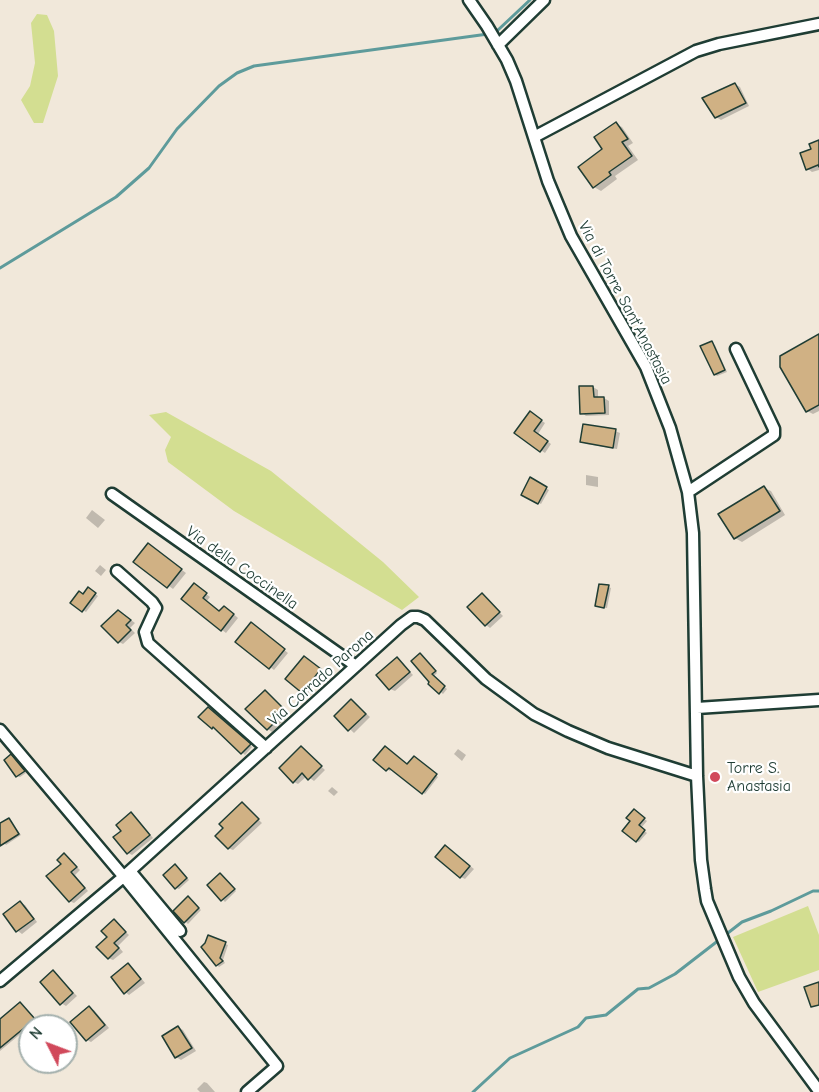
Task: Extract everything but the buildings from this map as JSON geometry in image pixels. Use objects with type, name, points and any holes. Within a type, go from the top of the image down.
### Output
[{"type":"street","name":"Via di Torre Sant'Anastasia","points":[[469,0],[497,43],[516,81],[548,181],[571,236],[646,367],[670,428],[688,492],[695,558],[697,776],[702,875],[707,901],[739,977],[754,1003],[819,1091]]},
{"type":"street","points":[[497,43],[544,0]]},
{"type":"street","points":[[534,137],[696,51],[719,44],[819,24]]},
{"type":"street","points":[[688,492],[774,435],[774,429],[736,349]]},
{"type":"street","name":"Via della Coccinella","points":[[112,494],[356,666]]},
{"type":"street","points":[[117,571],[156,608],[145,633],[148,643],[266,748]]},
{"type":"street","name":"Via Corrado Parona","points":[[0,981],[127,874],[405,622],[418,616],[429,623],[497,688],[534,714],[608,748],[697,776]]},
{"type":"street","points":[[697,708],[819,700]]},
{"type":"street","points":[[0,730],[180,931]]},
{"type":"street","points":[[127,874],[277,1066],[247,1092]]},
{"type":"green space","points":[[37,14],[47,15],[54,31],[58,76],[43,123],[34,123],[21,100],[30,86],[35,63],[31,23]]},
{"type":"green space","points":[[166,412],[271,471],[383,562],[419,597],[402,610],[234,511],[168,462],[165,450],[171,437],[149,415]]},
{"type":"green space","points":[[808,906],[819,935],[819,970],[758,992],[733,937]]},
{"type":"waterway","points":[[0,268],[116,197],[149,168],[177,129],[219,86],[237,73],[254,66],[488,34],[498,30],[530,0]]},
{"type":"waterway","points":[[724,936],[742,922],[813,891],[819,891]]},
{"type":"waterway","points":[[473,1092],[510,1058],[578,1027],[586,1018],[606,1015],[638,989],[649,988],[675,974],[719,940]]},
{"type":"place","name":"Torre S. Anastasia","points":[[715,777]]}]
